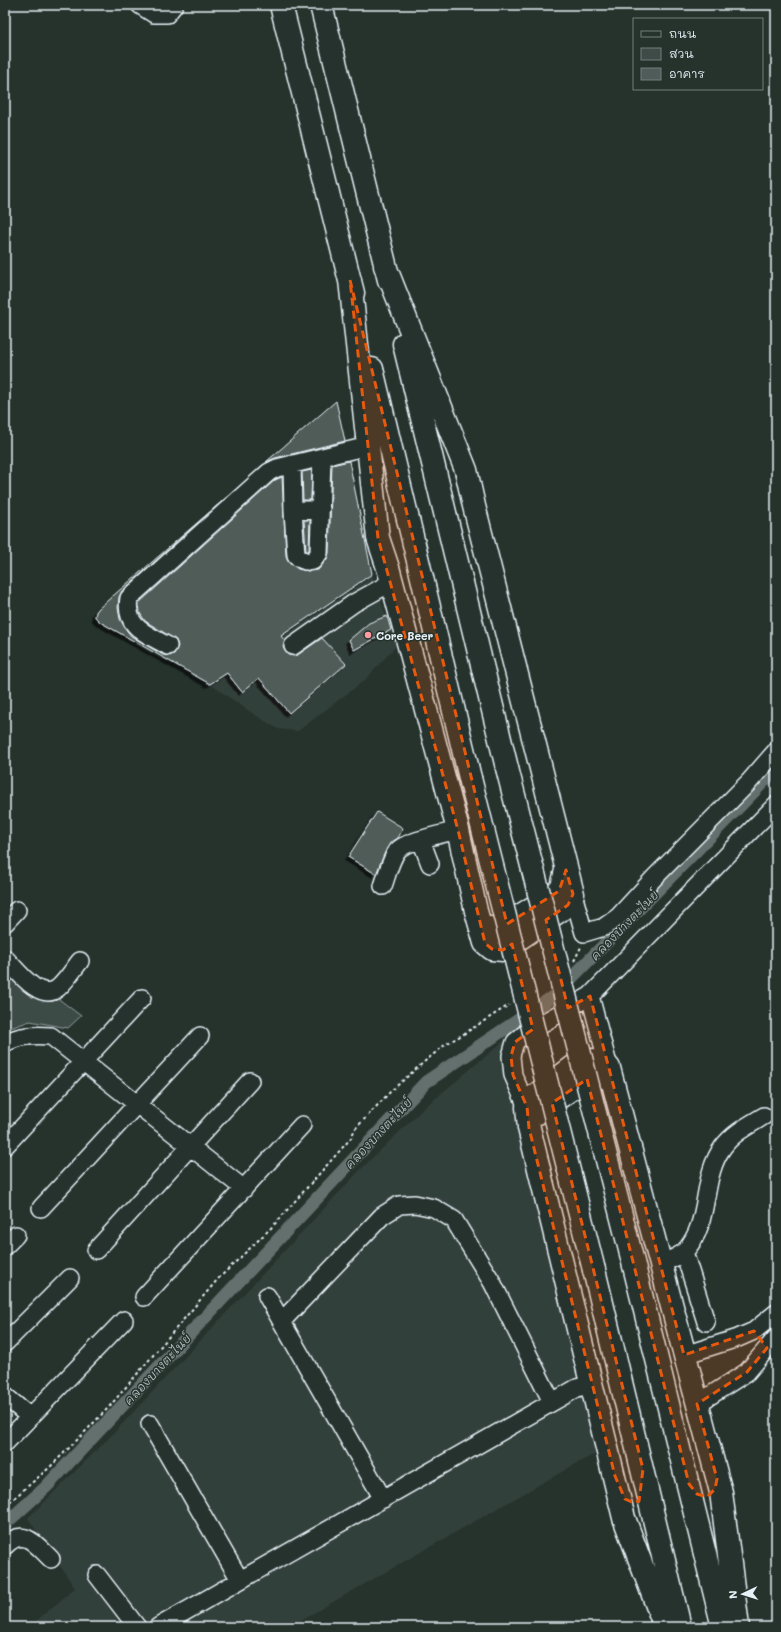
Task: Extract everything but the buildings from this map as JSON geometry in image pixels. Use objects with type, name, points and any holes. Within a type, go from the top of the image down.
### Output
[{"type":"main road","points":[[281,5],[350,280],[470,778],[643,1469],[680,1627]]},
{"type":"main road","points":[[321,5],[386,266],[507,768],[689,1484],[723,1627]]},
{"type":"main road","points":[[350,280],[378,538],[390,577],[458,830],[476,911],[485,943],[492,949],[503,950],[568,905],[573,894],[466,470],[386,266]]},
{"type":"main road","points":[[446,514],[445,490],[446,484],[451,479],[460,479],[463,482],[474,506]]},
{"type":"main road","points":[[390,577],[386,548],[387,543],[394,539],[400,538],[409,542],[418,560]]},
{"type":"main road","points":[[476,911],[489,927],[494,930],[499,929],[559,891],[562,887],[566,870]]},
{"type":"main road","points":[[665,1627],[624,1518],[528,1117],[533,1097],[577,1064],[597,1059],[603,1061],[609,1068],[721,1492],[738,1627]]},
{"type":"main road","points":[[528,1117],[538,1113],[581,1084],[600,1076],[607,1078],[616,1094]]},
{"type":"main road","points":[[615,1476],[625,1499],[628,1502],[634,1503],[639,1501],[642,1497],[643,1469]]},
{"type":"main road","points":[[689,1484],[697,1494],[702,1497],[707,1497],[715,1489],[717,1479]]},
{"type":"street","points":[[140,5],[154,14],[167,14],[174,5]]},
{"type":"street","points":[[168,646],[136,627],[129,618],[127,609],[129,598],[269,472],[292,464],[368,446]]},
{"type":"street","points":[[292,464],[296,555],[300,560],[314,560],[319,553],[322,457]]},
{"type":"street","points":[[293,511],[320,509]]},
{"type":"street","points":[[293,646],[390,577]]},
{"type":"street","points":[[573,894],[584,933],[604,927],[618,917],[654,878],[749,782],[776,751]]},
{"type":"street","points":[[528,1117],[513,1075],[511,1056],[515,1042],[527,1032],[590,996],[776,805]]},
{"type":"street","points":[[383,886],[397,852],[404,845],[458,830]]},
{"type":"street","points":[[422,840],[430,864]]},
{"type":"street","points":[[5,923],[17,910]]},
{"type":"street","points":[[5,958],[35,989],[52,991],[58,988],[80,961]]},
{"type":"street","points":[[590,996],[609,1068]]},
{"type":"street","points":[[5,1146],[142,998]]},
{"type":"street","points":[[5,1043],[14,1038],[33,1035],[51,1036],[244,1189]]},
{"type":"street","points":[[41,1208],[200,1036]]},
{"type":"street","points":[[96,1250],[191,1147],[250,1080]]},
{"type":"street","points":[[661,1264],[684,1252],[697,1232],[703,1214],[708,1179],[722,1148],[738,1131],[764,1116]]},
{"type":"street","points":[[144,1297],[302,1125]]},
{"type":"street","points":[[282,1321],[382,1216],[399,1205],[415,1204],[434,1208],[454,1220],[492,1282],[552,1402]]},
{"type":"street","points":[[684,1252],[706,1322]]},
{"type":"street","points":[[5,1343],[70,1278]]},
{"type":"street","points":[[267,1296],[383,1499]]},
{"type":"street","points":[[684,1355],[738,1338],[754,1331],[776,1314]]},
{"type":"street","points":[[5,1443],[124,1320]]},
{"type":"street","points":[[697,1404],[747,1372],[772,1343],[754,1331]]},
{"type":"street","points":[[158,1627],[577,1388],[592,1384]]},
{"type":"street","points":[[5,1396],[30,1417]]},
{"type":"street","points":[[150,1424],[240,1580]]},
{"type":"street","points":[[5,1546],[16,1537],[24,1537],[31,1541],[51,1559]]},
{"type":"street","points":[[97,1575],[137,1627]]},
{"type":"path","points":[[569,965],[574,961],[580,951],[584,933]]},
{"type":"path","points":[[5,1506],[50,1468],[108,1407],[218,1279],[273,1226],[351,1138],[356,1128],[392,1090],[446,1044],[512,1004]]},
{"type":"highlighted area","points":[[350,280],[507,924],[559,891],[566,870],[573,894],[568,905],[546,920],[568,1008],[590,996],[684,1355],[754,1331],[767,1348],[747,1372],[697,1404],[717,1479],[715,1489],[707,1497],[697,1494],[689,1484],[587,1079],[552,1103],[643,1469],[639,1501],[634,1503],[625,1499],[615,1476],[529,1128],[527,1107],[513,1075],[511,1056],[515,1042],[533,1029],[512,944],[503,950],[492,949],[485,943],[458,830],[378,538]]},
{"type":"shaded area","points":[[372,574],[396,646],[365,680],[298,731],[278,729],[210,684]]},
{"type":"shaded area","points":[[505,1040],[527,1107],[608,1448],[581,1461],[289,1627],[29,1627],[75,1588],[28,1518],[112,1435],[362,1168],[424,1108]]},
{"type":"green space","points":[[5,958],[81,1016],[68,1028],[30,1021],[5,1030]]},
{"type":"waterway","name":"คลองบางตะไนย์","points":[[5,1524],[46,1487],[426,1082],[554,996],[776,769]]},
{"type":"place","name":"Core Beer","points":[[368,635]]}]
